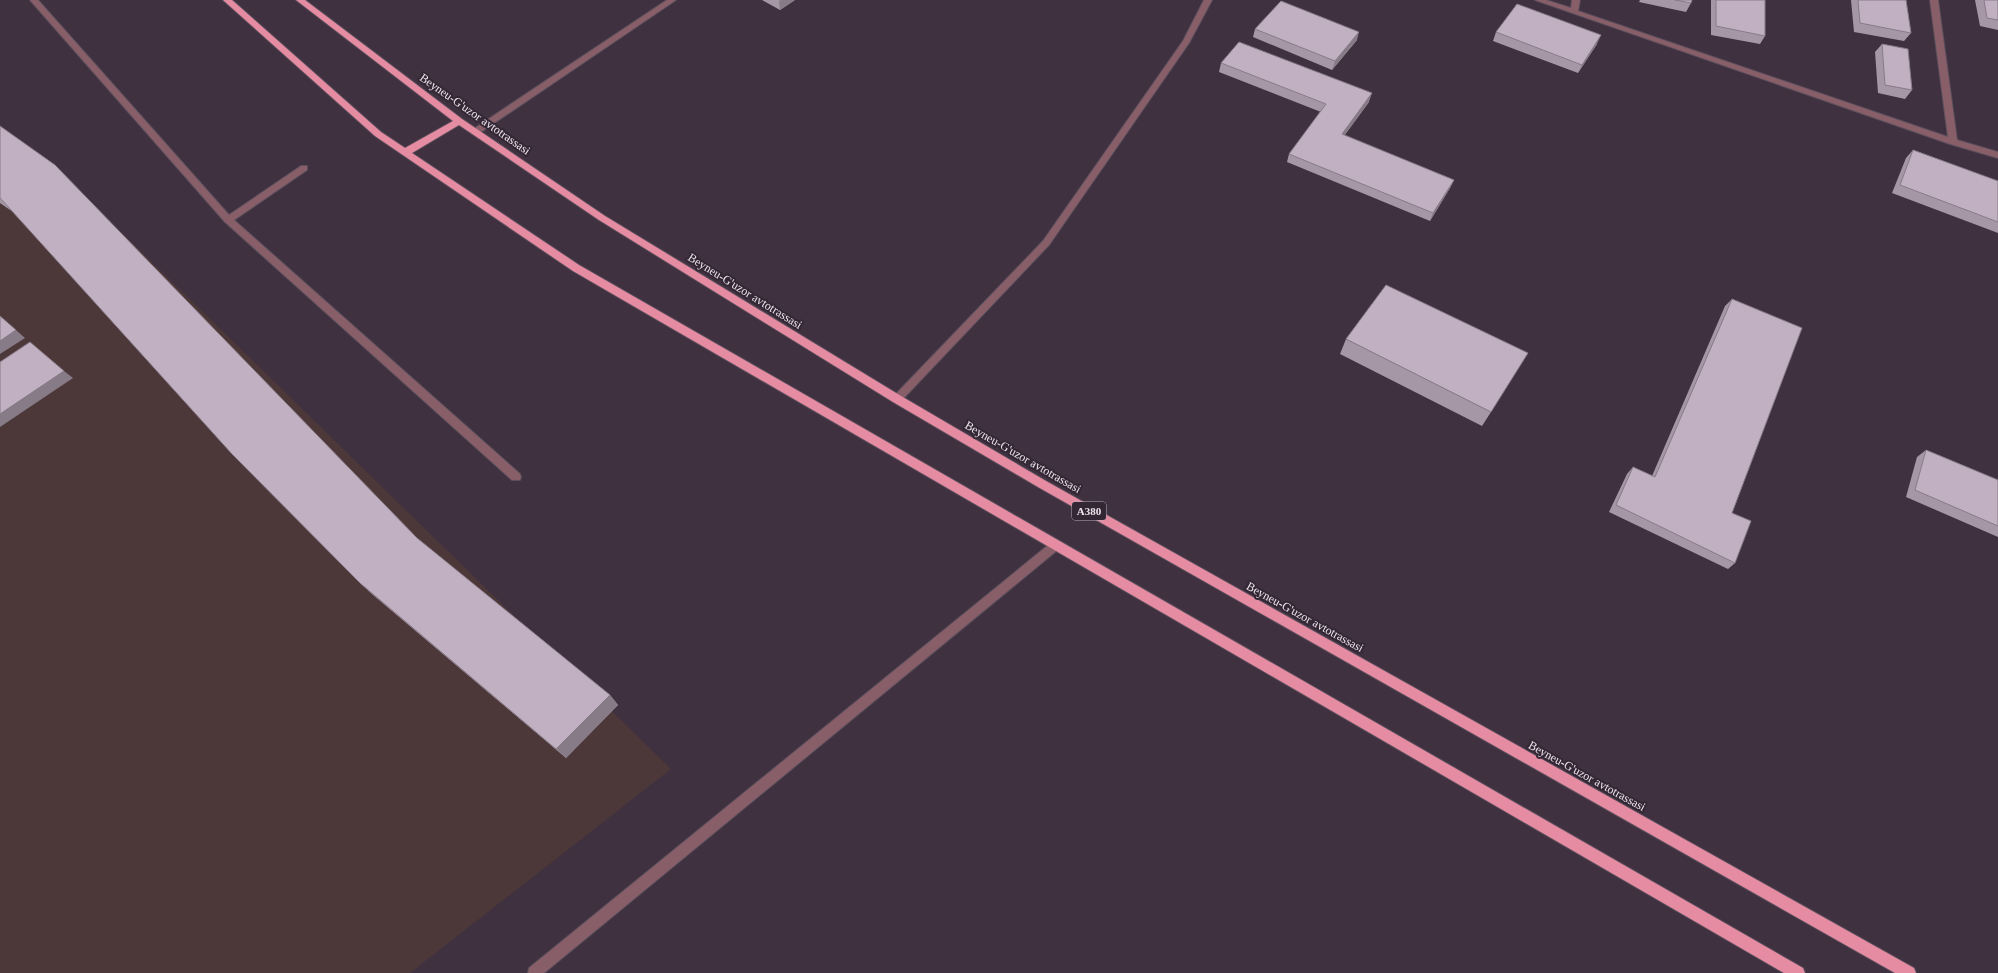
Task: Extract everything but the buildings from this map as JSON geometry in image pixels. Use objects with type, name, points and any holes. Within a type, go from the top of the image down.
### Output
[{"type":"highway","points":[[227,0],[378,134],[576,268],[1798,973]]},
{"type":"highway","name":"Beyneu-G'uzor avtotrassasi","points":[[300,0],[459,121],[602,218],[897,399],[1042,484],[1909,973]]},
{"type":"highway","points":[[404,153],[459,121]]},
{"type":"street","points":[[34,0],[228,220],[516,477]]},
{"type":"street","points":[[475,132],[672,0]]},
{"type":"street","points":[[897,399],[1046,243],[1186,41],[1208,0]]},
{"type":"street","points":[[1539,0],[1953,142],[1998,155]]},
{"type":"street","points":[[1574,12],[1576,0]]},
{"type":"street","points":[[1934,0],[1953,142]]},
{"type":"street","points":[[228,220],[304,168]]},
{"type":"street","points":[[534,973],[1056,545]]},
{"type":"shaded area","points":[[0,134],[79,191],[671,769],[410,973],[0,973]]}]
